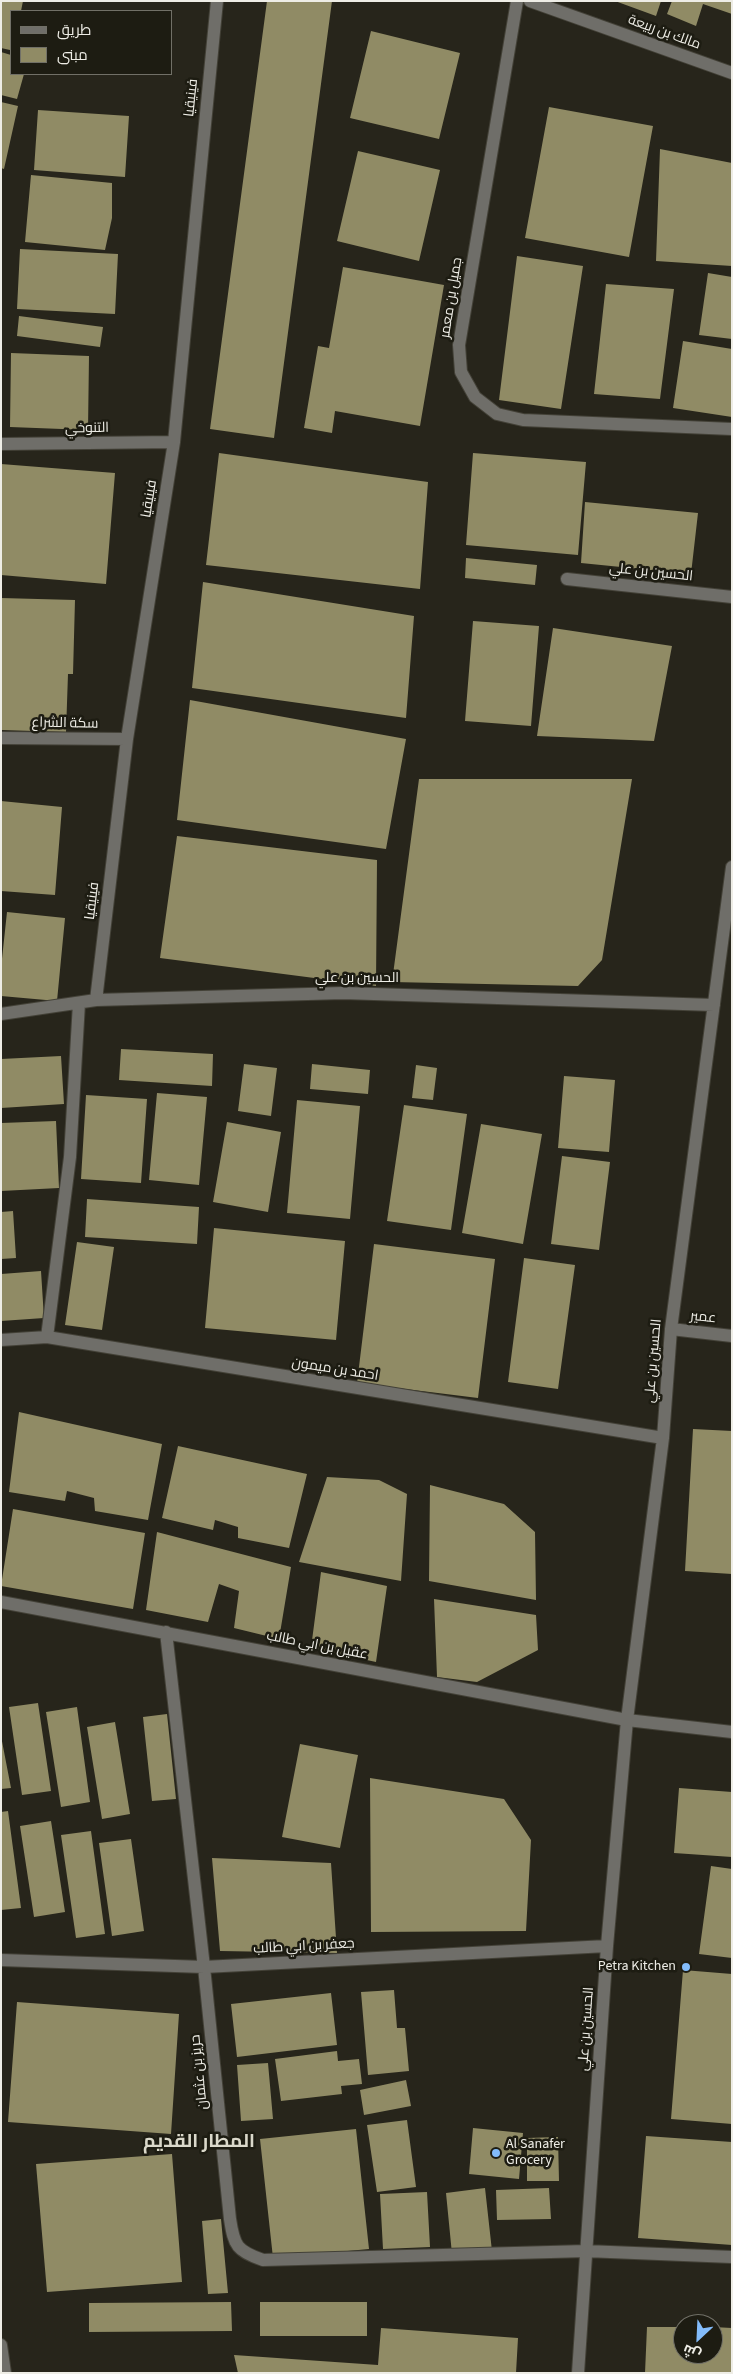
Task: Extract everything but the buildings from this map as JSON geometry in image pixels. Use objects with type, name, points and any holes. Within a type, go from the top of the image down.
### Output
[{"type":"street","name":"فينيقيا","points":[[96,1000],[128,739],[174,442],[217,1]]},
{"type":"street","name":"جميل بن معمر","points":[[516,1],[459,345],[462,372],[475,397],[482,403],[497,414],[523,420],[732,429]]},
{"type":"street","name":"مالك بن ربيعة","points":[[530,1],[732,73]]},
{"type":"street","name":"التنوخي","points":[[1,444],[174,442]]},
{"type":"street","name":"الحسين بن علي","points":[[567,579],[732,596]]},
{"type":"street","name":"سكة الشراع","points":[[1,738],[128,739]]},
{"type":"street","name":"الحسين بن علي","points":[[578,2373],[607,1946],[627,1720],[663,1438],[671,1330],[732,866]]},
{"type":"street","name":"الحسين بن علي","points":[[1,1014],[96,1000],[342,993],[714,1005]]},
{"type":"street","points":[[47,1337],[70,1157],[79,1003]]},
{"type":"street","name":"عمير","points":[[671,1330],[732,1336]]},
{"type":"street","name":"احمد بن ميمون","points":[[1,1340],[47,1337],[663,1438]]},
{"type":"street","name":"عقيل بن ابي طالب","points":[[1,1602],[627,1720]]},
{"type":"street","name":"حريز بن عثمان","points":[[166,1632],[233,2238],[244,2253],[263,2260],[586,2251]]},
{"type":"street","points":[[627,1720],[732,1732]]},
{"type":"street","name":"جعفر بن ابي طالب","points":[[1,1960],[204,1967],[607,1946]]},
{"type":"street","points":[[586,2251],[732,2257]]},
{"type":"street","points":[[1,2345],[5,2373]]},
{"type":"place","name":"Petra Kitchen","points":[[686,1967]]},
{"type":"place","name":"Al Sanafer Grocery","points":[[496,2153]]},
{"type":"district","name":"المطار القديم","points":[[199,2143]]}]
